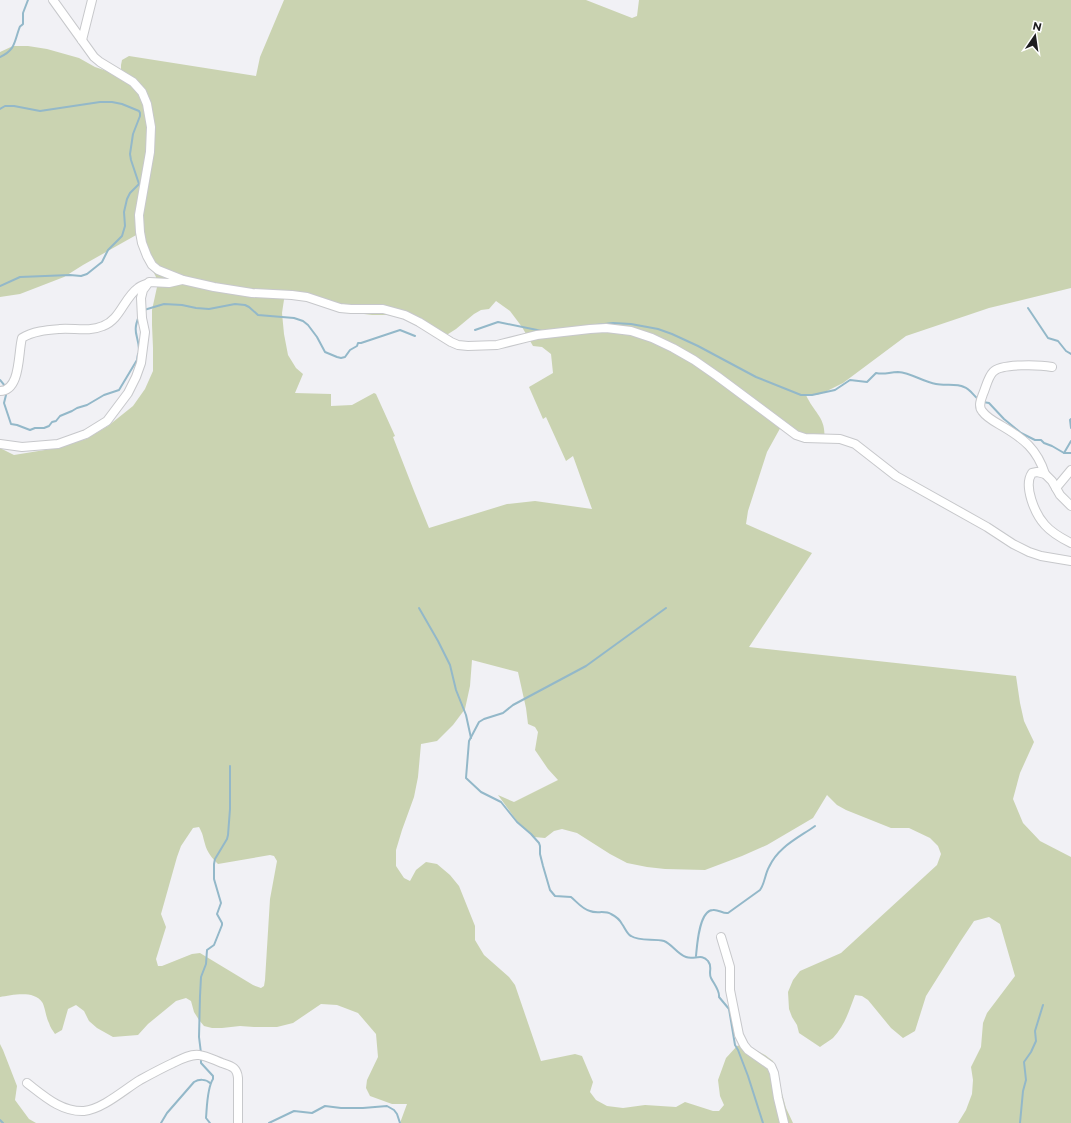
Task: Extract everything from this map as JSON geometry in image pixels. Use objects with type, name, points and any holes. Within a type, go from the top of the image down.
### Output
[{"type":"street","points":[[53,0],[89,50],[100,62],[133,82],[142,92],[147,104],[151,127],[150,152],[139,215],[140,232],[147,256],[152,265],[158,270],[183,280],[232,291],[306,297],[340,308],[383,309],[405,315],[451,342],[463,345],[496,345],[537,335],[590,329],[619,329],[642,334],[673,348],[694,360],[796,435],[815,439],[840,439],[855,444],[900,478],[980,523],[1013,544],[1041,556],[1071,561]]},
{"type":"street","points":[[82,40],[92,0]]},
{"type":"street","points":[[0,391],[10,388],[14,379],[22,338],[29,334],[60,329],[93,329],[104,326],[112,321],[138,288],[149,282],[169,283],[183,280]]},
{"type":"street","points":[[0,444],[22,447],[58,444],[86,434],[107,420],[128,393],[141,363],[144,332],[141,298],[143,290],[149,282]]},
{"type":"street","points":[[1052,367],[1025,365],[996,369],[992,372],[980,407],[981,411],[988,417],[1013,433],[1030,447],[1041,461],[1045,474],[1052,481],[1060,495],[1071,506]]},
{"type":"street","points":[[1056,488],[1071,470]]},
{"type":"street","points":[[1045,474],[1032,472],[1030,476],[1029,491],[1032,501],[1037,514],[1045,525],[1061,538],[1071,542]]},
{"type":"street","points":[[721,937],[730,967],[730,990],[739,1036],[748,1050],[771,1066],[774,1073],[784,1123]]},
{"type":"street","points":[[28,1083],[57,1105],[76,1110],[87,1110],[110,1100],[139,1080],[181,1059],[193,1055],[206,1056],[230,1066],[237,1071],[238,1123]]},
{"type":"green space","points":[[284,0],[586,0],[632,18],[637,16],[639,0],[1071,0],[1071,288],[989,308],[906,336],[843,383],[817,395],[806,395],[824,426],[824,440],[812,440],[783,423],[767,452],[748,511],[746,524],[812,553],[749,647],[1016,676],[1024,721],[1034,742],[1020,773],[1013,799],[1023,823],[1040,841],[1071,857],[1071,1123],[958,1123],[966,1110],[972,1094],[973,1080],[971,1067],[981,1047],[983,1023],[987,1013],[1015,976],[1000,924],[989,917],[974,921],[960,942],[926,996],[915,1031],[903,1038],[891,1028],[868,1000],[862,996],[855,995],[841,1028],[833,1038],[820,1047],[799,1033],[797,1025],[789,1009],[788,992],[793,980],[800,971],[841,953],[937,865],[941,854],[938,846],[930,838],[909,828],[891,828],[846,810],[837,805],[827,795],[813,818],[767,845],[705,870],[665,869],[627,863],[577,833],[562,829],[554,831],[545,838],[534,837],[519,824],[498,795],[514,802],[558,780],[548,769],[535,750],[538,732],[535,727],[528,724],[518,672],[472,660],[470,686],[465,709],[453,725],[437,741],[421,744],[418,777],[414,797],[396,850],[396,866],[404,878],[410,881],[416,870],[426,862],[437,864],[450,875],[459,886],[475,926],[475,940],[484,955],[509,977],[515,985],[541,1061],[575,1054],[582,1056],[593,1082],[590,1092],[596,1100],[607,1106],[623,1108],[645,1105],[676,1107],[685,1102],[713,1111],[719,1111],[724,1105],[720,1096],[718,1080],[726,1058],[737,1046],[744,1044],[773,1061],[786,1108],[793,1123],[400,1123],[407,1104],[392,1104],[370,1096],[366,1088],[367,1080],[378,1057],[376,1034],[358,1013],[337,1005],[321,1004],[293,1023],[277,1027],[240,1026],[212,1028],[204,1026],[194,1012],[191,1001],[186,998],[176,1001],[148,1024],[138,1035],[113,1037],[97,1028],[89,1021],[84,1011],[76,1005],[68,1009],[62,1030],[55,1034],[48,1021],[43,1004],[38,998],[22,994],[0,997],[0,448],[14,455],[57,448],[86,439],[108,426],[133,406],[145,389],[153,371],[152,310],[157,287],[156,277],[144,253],[138,234],[64,277],[20,294],[0,297],[0,52],[13,46],[28,46],[47,49],[79,58],[95,67],[107,71],[121,71],[122,60],[129,56],[256,76],[260,57]],"holes":[[[285,293],[293,293],[356,313],[404,316],[445,336],[474,314],[481,310],[489,309],[496,301],[510,311],[522,327],[533,346],[542,347],[551,354],[553,373],[529,387],[543,419],[546,417],[566,461],[573,456],[592,509],[535,501],[507,504],[429,528],[393,437],[395,436],[376,394],[374,393],[352,405],[331,406],[331,394],[295,393],[303,374],[296,368],[288,355],[282,313]],[[199,827],[207,850],[218,864],[270,855],[274,856],[277,861],[270,899],[265,980],[264,986],[261,988],[253,985],[200,953],[192,954],[162,966],[158,966],[156,959],[166,927],[161,914],[177,857],[181,846],[193,828]]]},
{"type":"green space","points":[[0,1044],[17,1086],[15,1100],[29,1119],[36,1123],[0,1123]]},
{"type":"waterway","points":[[0,57],[9,52],[13,46],[20,27],[23,24],[23,13],[28,0]]},
{"type":"waterway","points":[[0,109],[5,106],[14,106],[40,111],[100,102],[112,102],[122,104],[139,111],[140,113],[133,134],[130,154],[139,184],[130,193],[127,199],[124,212],[125,226],[122,236],[108,250],[102,262],[87,274],[81,276],[20,277],[0,286]]},
{"type":"waterway","points":[[144,310],[164,304],[209,309],[235,304],[245,305],[258,315],[294,318],[303,321],[317,337],[325,352],[341,358],[345,357],[350,350],[357,346],[358,343],[400,330],[415,336]]},
{"type":"waterway","points":[[1028,308],[1048,338],[1058,341],[1066,351],[1071,354]]},
{"type":"waterway","points":[[139,316],[136,326],[139,349]]},
{"type":"waterway","points":[[475,330],[498,322],[542,331]]},
{"type":"waterway","points":[[596,325],[613,323],[631,324],[658,329],[698,346],[756,377],[801,395],[812,395],[835,390],[850,380],[867,382],[876,373],[882,374],[898,372],[939,385],[961,386],[968,389],[978,399]]},
{"type":"waterway","points":[[6,395],[4,403],[11,424],[30,430],[35,428],[44,428],[56,421],[60,416],[87,405],[104,395],[119,390],[137,360],[138,354]]},
{"type":"waterway","points":[[0,380],[5,386]]},
{"type":"waterway","points":[[983,402],[989,403],[1004,419],[1021,433],[1035,440],[1041,440],[1064,453],[1071,453]]},
{"type":"waterway","points":[[1071,419],[1071,428]]},
{"type":"waterway","points":[[1064,453],[1071,441]]},
{"type":"waterway","points":[[419,608],[450,665],[456,690],[466,715],[471,738]]},
{"type":"waterway","points":[[666,608],[586,666],[513,705],[503,713],[479,722],[469,741],[466,778],[481,792],[501,802],[517,822],[539,843],[540,854],[550,890],[555,896],[571,897],[587,910],[611,914],[620,921],[628,934],[635,938],[664,941],[670,944],[683,956],[689,958],[703,957],[708,961],[710,965],[710,976],[718,990],[719,997],[729,1009],[735,1045],[748,1076],[763,1123]]},
{"type":"waterway","points":[[201,1053],[199,1037],[201,977],[206,964],[207,950],[214,945],[222,925],[217,914],[221,903],[214,879],[214,864],[215,859],[228,835],[230,809],[230,766]]},
{"type":"waterway","points":[[696,956],[700,929],[708,912],[715,910],[728,913],[760,890],[773,860],[783,848],[815,826]]},
{"type":"waterway","points":[[1020,1123],[1023,1091],[1026,1080],[1024,1062],[1036,1041],[1035,1031],[1043,1005]]},
{"type":"waterway","points":[[201,1058],[201,1063],[213,1076],[208,1092],[206,1118],[210,1123]]},
{"type":"waterway","points":[[161,1123],[167,1113],[194,1082],[202,1080],[210,1083]]},
{"type":"waterway","points":[[269,1123],[294,1111],[312,1113],[325,1106],[341,1108],[387,1106],[394,1110],[400,1123]]},
{"type":"waterway","points":[[0,1120],[3,1123]]}]
